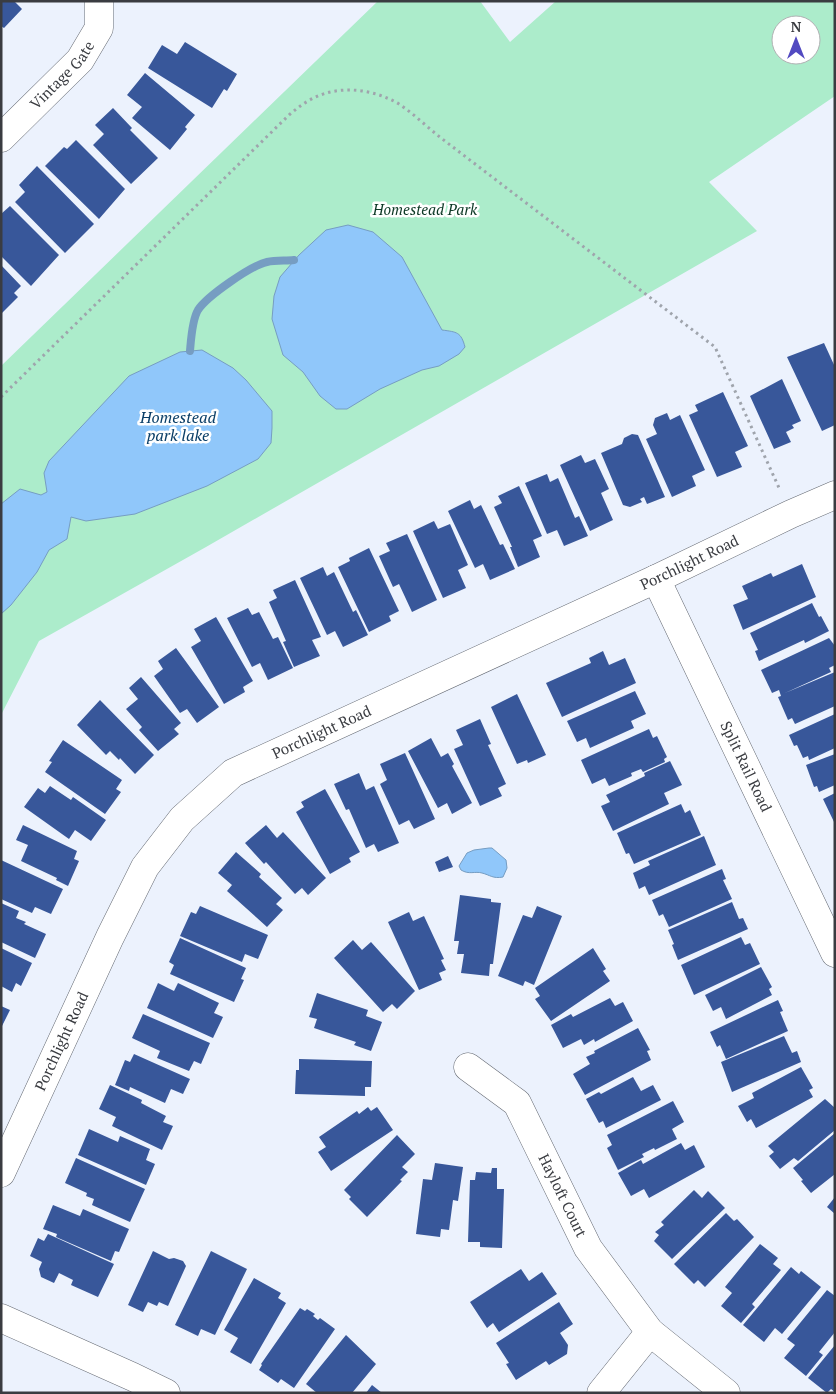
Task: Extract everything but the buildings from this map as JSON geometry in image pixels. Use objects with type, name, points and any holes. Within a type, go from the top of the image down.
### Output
[{"type":"street","name":"Vintage Gate","points":[[1,138],[80,60],[99,28],[99,1]]},
{"type":"street","name":"Porchlight Road","points":[[1,1173],[110,937],[145,868],[182,819],[233,773],[835,495]]},
{"type":"street","name":"Split Rail Road","points":[[656,579],[835,954]]},
{"type":"street","name":"Hayloft Court","points":[[468,1068],[517,1102],[588,1248],[650,1332]]},
{"type":"street","points":[[1,1318],[166,1393]]},
{"type":"street","points":[[601,1393],[650,1332],[726,1393]]},
{"type":"path","points":[[1,397],[290,114],[309,100],[331,92],[355,89],[379,94],[400,105],[715,348],[791,514]]},
{"type":"green space","name":"Homestead Park","points":[[378,1],[480,1],[510,42],[556,1],[835,1],[835,96],[709,182],[757,231],[39,641],[1,715],[1,366]]},
{"type":"water","points":[[348,225],[373,232],[402,257],[442,330],[458,334],[462,338],[465,347],[459,354],[439,366],[422,370],[380,389],[347,409],[336,409],[320,396],[303,372],[283,355],[272,319],[274,296],[280,277],[299,255],[326,230]]},
{"type":"water","name":"Homestead park lake","points":[[202,350],[233,368],[246,380],[272,411],[271,443],[258,459],[207,486],[135,514],[86,521],[71,517],[67,539],[49,550],[37,572],[11,605],[1,614],[1,504],[20,489],[41,495],[47,492],[44,473],[49,461],[129,376],[180,352]]},
{"type":"water","points":[[492,848],[506,860],[507,868],[503,877],[461,870],[459,866],[467,853],[474,850]]},
{"type":"waterway","points":[[190,351],[194,319],[198,310],[210,297],[260,264],[270,261],[294,260]]}]
